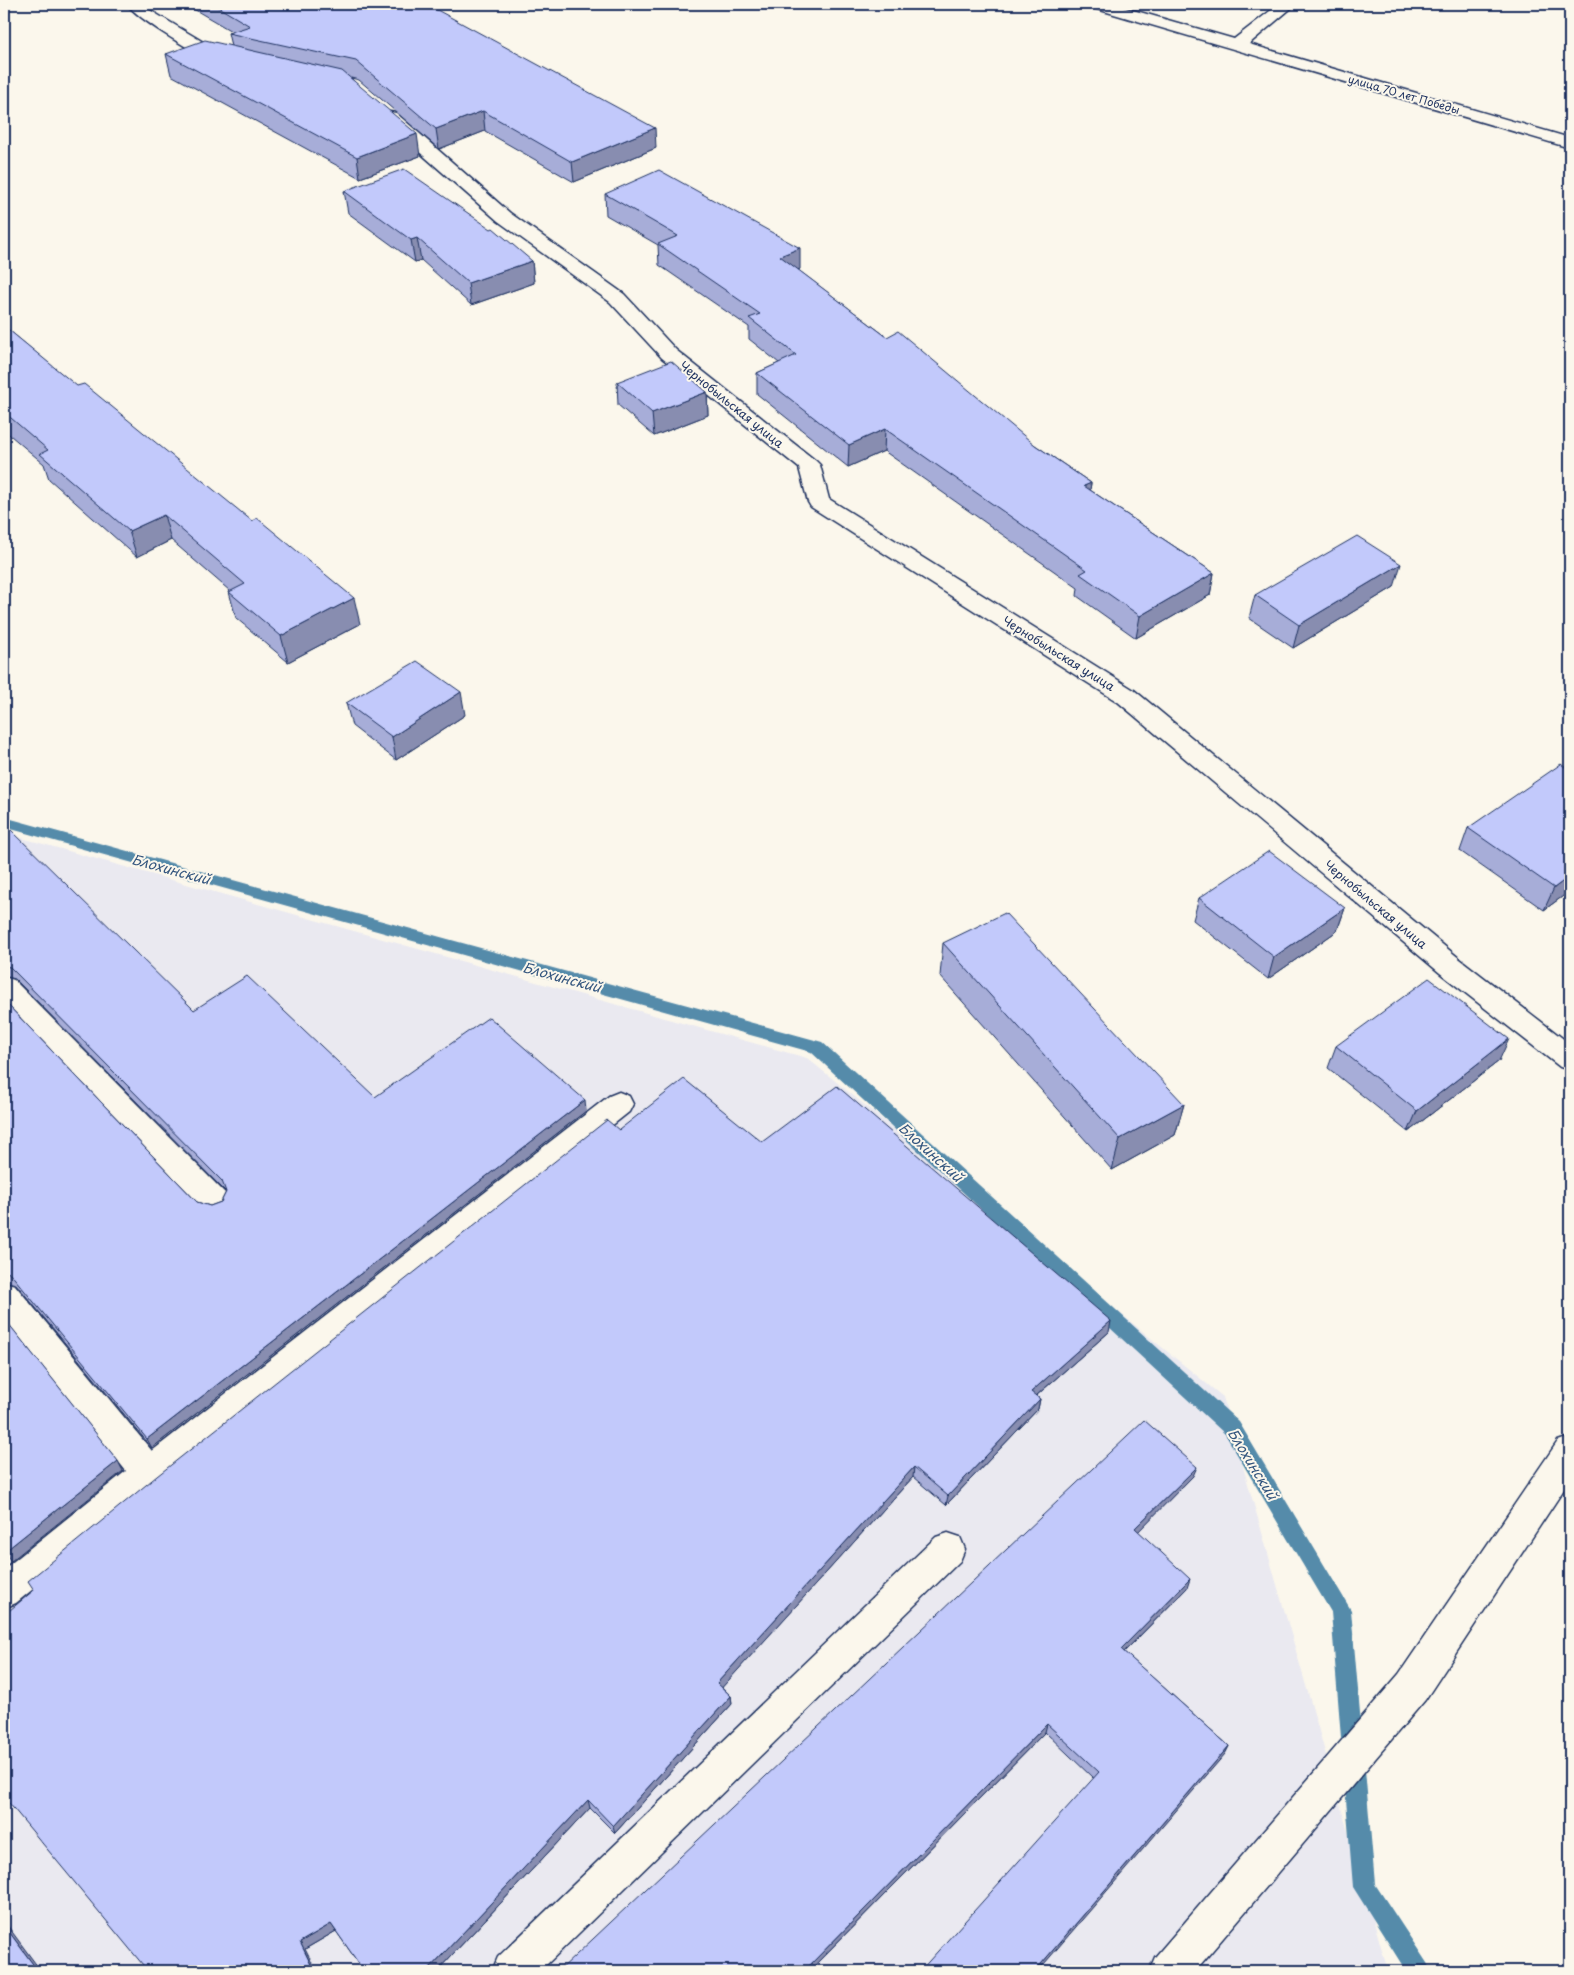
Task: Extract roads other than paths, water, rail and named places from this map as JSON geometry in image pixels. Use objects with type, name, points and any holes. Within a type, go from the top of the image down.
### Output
[{"type":"street","points":[[135,4],[142,12],[216,56],[243,62]]},
{"type":"street","name":"улица 70 лет Победы","points":[[1096,4],[1570,143]]},
{"type":"street","points":[[1237,45],[1288,4]]},
{"type":"street","name":"Чернобыльская улица","points":[[375,104],[504,217],[617,298],[669,354],[809,465],[819,502],[1126,696],[1450,966],[1570,1059]]},
{"type":"street","points":[[4,987],[214,1202]]},
{"type":"street","points":[[4,1591],[149,1473],[619,1104]]},
{"type":"street","points":[[4,1295],[149,1473]]},
{"type":"street","points":[[1169,1971],[1412,1687],[1570,1452]]},
{"type":"street","points":[[512,1971],[948,1549]]},
{"type":"waterway","name":"Блохинский","points":[[4,822],[816,1047],[1232,1428],[1341,1610],[1364,1887],[1419,1971]]}]
